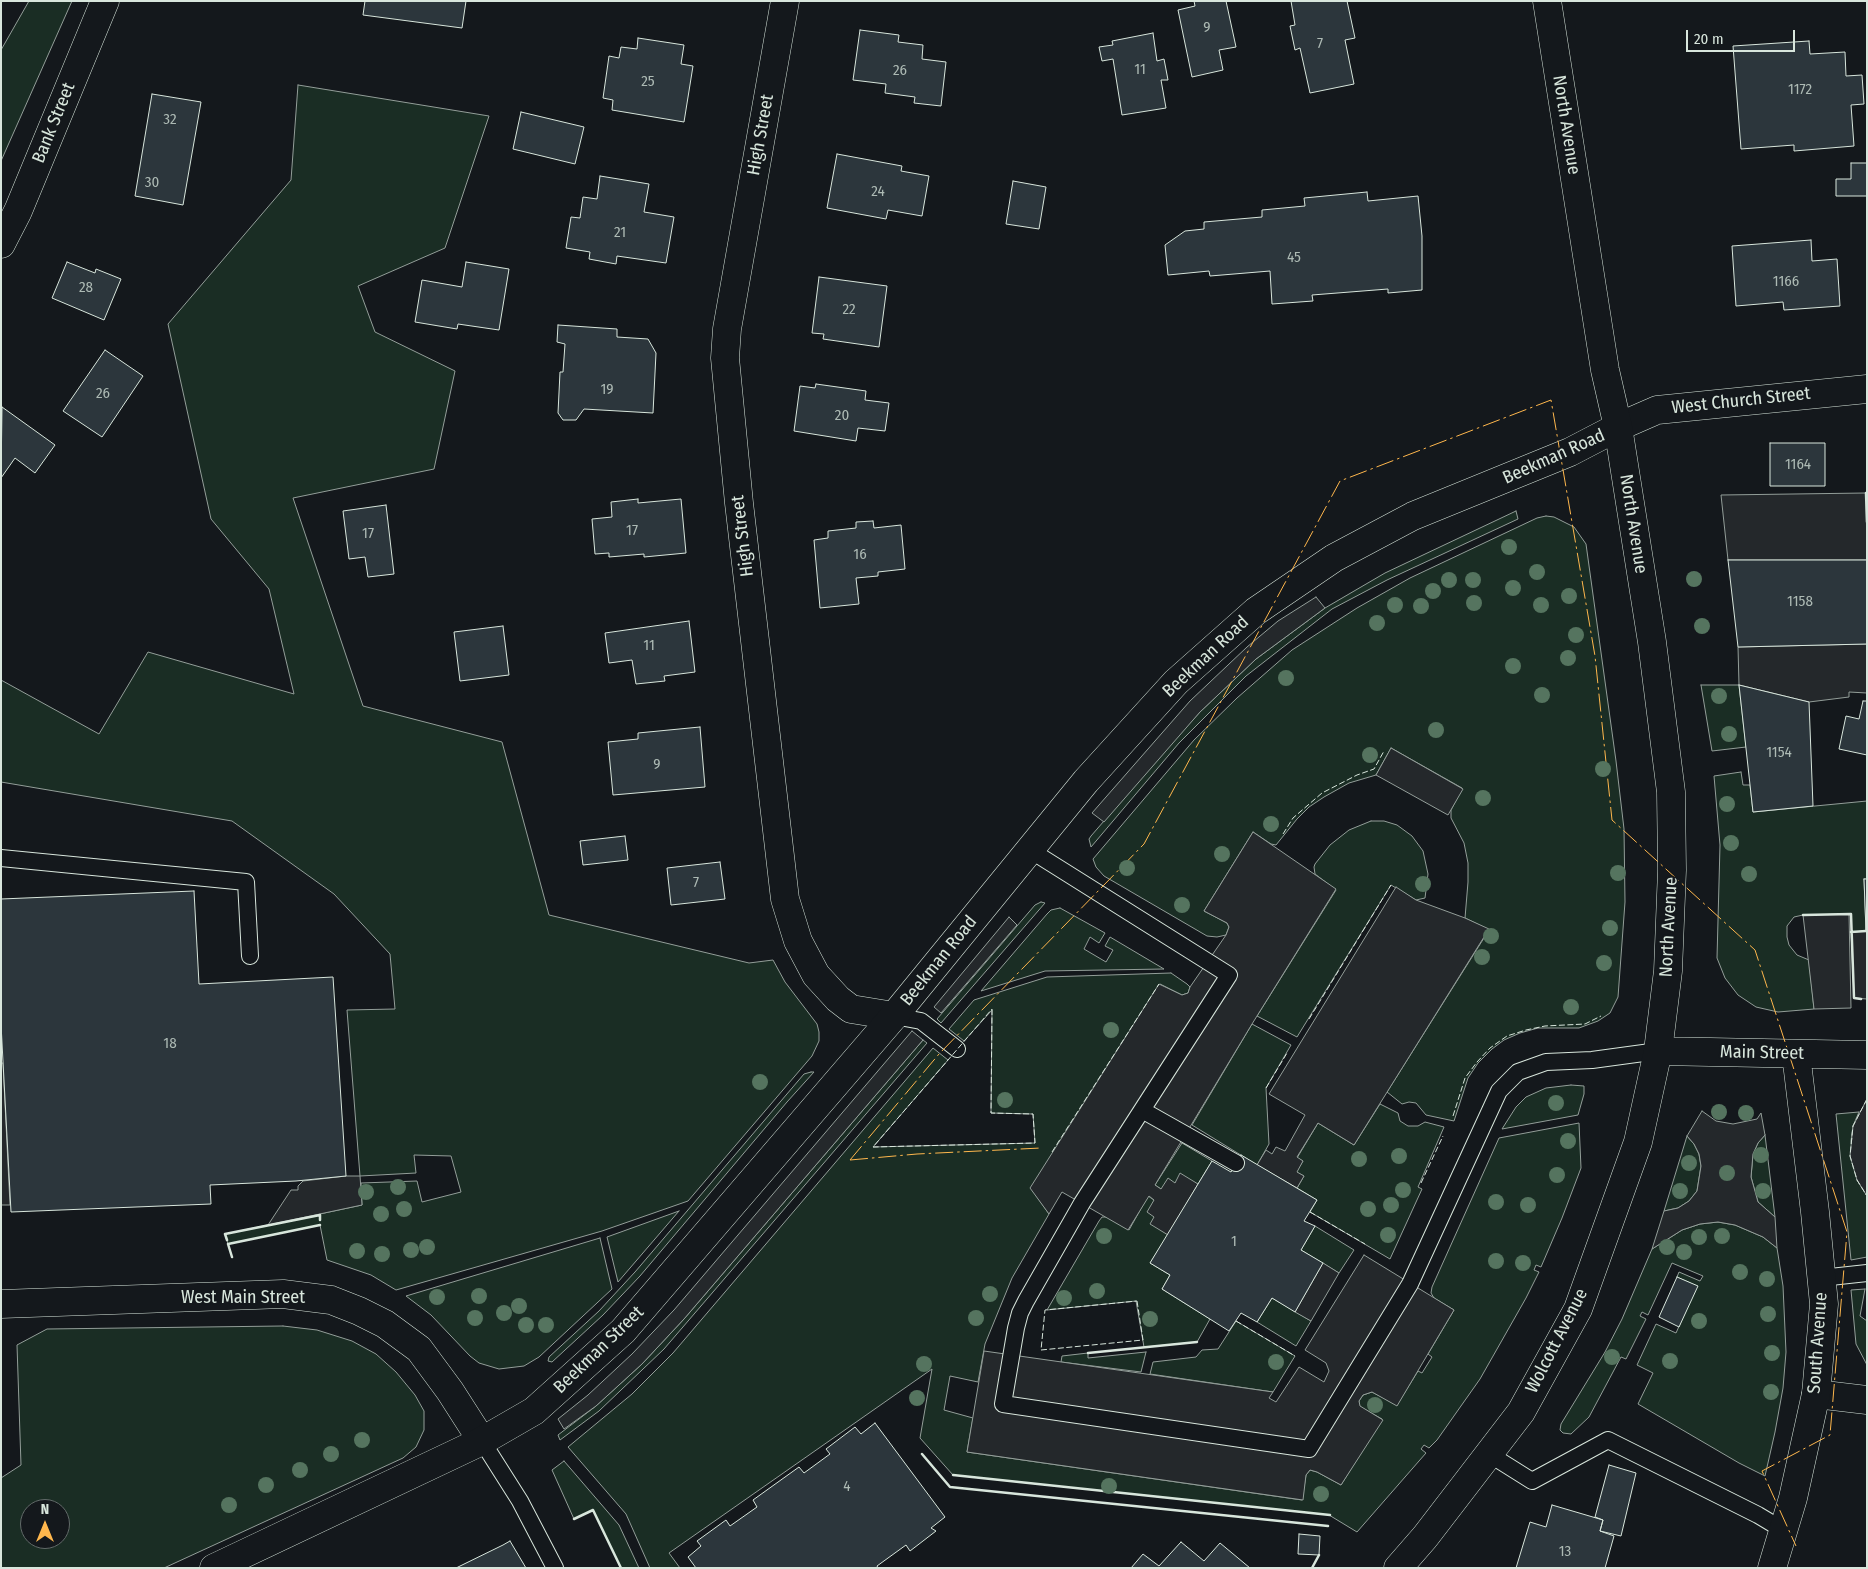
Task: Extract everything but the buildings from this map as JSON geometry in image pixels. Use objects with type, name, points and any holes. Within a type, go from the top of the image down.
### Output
[{"type":"street","name":"Bank Street","points":[[1,244],[18,212],[105,1]]},
{"type":"street","name":"High Street","points":[[785,1],[727,329],[725,358],[738,494],[785,899],[798,941],[816,975],[838,999],[851,1009],[894,1016]]},
{"type":"street","name":"North Avenue","points":[[1547,1],[1604,361],[1618,427],[1652,642],[1671,792],[1672,870],[1668,971],[1658,1051]]},
{"type":"street","name":"West Church Street","points":[[1618,427],[1665,408],[1867,389]]},
{"type":"street","name":"Beekman Road","points":[[894,1016],[1086,781],[1176,682],[1256,610],[1334,558],[1413,516],[1570,452],[1618,427]]},
{"type":"street","name":"Beekman Street","points":[[214,1568],[482,1441],[534,1411],[623,1332],[894,1016]]},
{"type":"street","name":"Main Street","points":[[1658,1051],[1867,1056]]},
{"type":"street","name":"Wolcott Avenue","points":[[1398,1568],[1425,1537],[1521,1412],[1578,1309],[1638,1142],[1658,1051]]},
{"type":"street","name":"South Avenue","points":[[1772,1568],[1793,1498],[1816,1394],[1824,1304],[1796,1054]]},
{"type":"street","name":"West Main Street","points":[[1,1304],[282,1294],[331,1300],[385,1324],[419,1349],[450,1391],[482,1441]]},
{"type":"street","points":[[1816,1394],[1867,1400]]},
{"type":"lane","points":[[1030,850],[1229,975],[1082,1203],[1020,1313],[1003,1404],[1309,1449],[1410,1284],[1499,1091],[1518,1072],[1546,1062],[1592,1060],[1658,1051]]},
{"type":"lane","points":[[1,858],[246,882],[250,956]]},
{"type":"lane","points":[[894,1016],[921,1021],[957,1050]]},
{"type":"lane","points":[[1142,1110],[1236,1163]]},
{"type":"lane","points":[[1822,1278],[1867,1273]]},
{"type":"lane","points":[[1489,1454],[1532,1481],[1608,1440],[1758,1515],[1783,1530]]},
{"type":"lane","points":[[482,1441],[520,1501],[555,1568]]},
{"type":"green space","points":[[29,1],[72,1],[1,161],[1,50]]},
{"type":"green space","points":[[298,85],[489,116],[445,248],[358,286],[375,332],[455,371],[434,469],[293,498],[363,706],[502,742],[549,915],[749,963],[773,960],[785,982],[817,1024],[819,1032],[819,1041],[812,1056],[688,1201],[602,1231],[396,1290],[371,1275],[327,1260],[320,1225],[228,1244],[225,1234],[362,1205],[361,1183],[417,1181],[422,1202],[461,1192],[451,1156],[414,1155],[416,1173],[360,1176],[347,1010],[395,1009],[390,954],[334,894],[232,821],[1,782],[1,680],[99,734],[148,652],[294,694],[269,589],[211,519],[168,324],[291,180]]},
{"type":"green space","points":[[1516,511],[1518,519],[1387,580],[1332,609],[1246,676],[1179,743],[1091,847],[1089,839],[1091,836],[1175,739],[1200,712],[1256,659],[1325,608],[1385,573]]},
{"type":"green space","points":[[1554,517],[1574,527],[1586,544],[1624,829],[1625,902],[1618,997],[1610,1013],[1598,1021],[1579,1028],[1538,1028],[1504,1040],[1492,1049],[1478,1063],[1468,1078],[1454,1121],[1426,1115],[1416,1103],[1402,1104],[1387,1092],[1489,930],[1465,918],[1468,863],[1464,843],[1451,818],[1451,810],[1462,788],[1391,748],[1376,775],[1349,783],[1309,807],[1276,845],[1271,844],[1253,832],[1204,911],[1227,923],[1229,927],[1226,935],[1217,937],[1207,936],[1104,876],[1096,867],[1093,859],[1194,740],[1237,698],[1292,650],[1357,608],[1410,578],[1537,518]]},
{"type":"green space","points":[[1701,685],[1739,685],[1746,747],[1712,751]]},
{"type":"green space","points":[[1741,772],[1743,785],[1750,785],[1753,812],[1867,801],[1867,879],[1864,879],[1866,931],[1851,932],[1851,914],[1803,915],[1794,917],[1787,926],[1789,945],[1797,955],[1809,960],[1814,1009],[1778,1012],[1756,1007],[1738,995],[1725,978],[1717,958],[1720,845],[1714,776]]},
{"type":"green space","points":[[1371,821],[1384,821],[1397,825],[1412,836],[1423,851],[1428,874],[1425,898],[1416,900],[1391,885],[1297,1037],[1257,1016],[1336,890],[1315,874],[1315,864],[1330,845],[1349,830]]},
{"type":"green space","points":[[1041,902],[1045,903],[941,1023],[937,1019],[1035,905]]},
{"type":"green space","points":[[1060,908],[1105,933],[1099,943],[1090,937],[1084,949],[1106,962],[1113,950],[1105,946],[1110,937],[1164,969],[1045,971],[981,991],[1047,914],[1051,910]]},
{"type":"green space","points":[[1171,973],[1190,987],[1188,993],[1182,995],[1160,984],[1031,1188],[1049,1214],[1012,1278],[985,1344],[978,1382],[950,1376],[944,1410],[973,1418],[967,1452],[1302,1500],[1306,1475],[1310,1470],[1341,1485],[1382,1419],[1359,1406],[1359,1401],[1363,1395],[1372,1392],[1397,1405],[1418,1371],[1422,1373],[1432,1357],[1428,1354],[1454,1310],[1434,1298],[1431,1293],[1432,1287],[1499,1138],[1579,1123],[1581,1168],[1541,1267],[1536,1265],[1534,1270],[1539,1272],[1526,1298],[1480,1379],[1437,1440],[1429,1448],[1424,1445],[1421,1449],[1426,1453],[1357,1532],[1329,1515],[953,1475],[920,1438],[932,1369],[669,1553],[680,1568],[650,1568],[626,1514],[568,1447],[632,1394],[673,1353],[933,1048],[948,1060],[873,1147],[1035,1143],[1033,1114],[991,1113],[992,1010],[964,1041],[949,1029],[974,1000],[1047,977]]},
{"type":"green space","points":[[1252,1024],[1291,1045],[1266,1088],[1269,1144],[1257,1165],[1192,1125]]},
{"type":"green space","points":[[923,1040],[927,1043],[664,1349],[599,1411],[560,1440],[558,1435],[596,1406],[642,1364],[684,1319]]},
{"type":"green space","points":[[814,1072],[640,1276],[603,1315],[552,1362],[548,1361],[549,1357],[599,1311],[635,1272],[804,1074]]},
{"type":"green space","points":[[1571,1085],[1584,1086],[1584,1094],[1578,1115],[1502,1129],[1516,1107],[1526,1097],[1546,1088]]},
{"type":"green space","points":[[1380,1104],[1398,1113],[1400,1121],[1408,1126],[1418,1126],[1425,1122],[1444,1127],[1418,1187],[1422,1189],[1390,1259],[1310,1212],[1317,1200],[1297,1188],[1304,1176],[1296,1172],[1303,1161],[1297,1158],[1318,1123],[1354,1145]]},
{"type":"green space","points":[[1859,1112],[1853,1126],[1851,1141],[1857,1180],[1867,1196],[1867,1257],[1851,1260],[1836,1114]]},
{"type":"green space","points":[[1765,1135],[1775,1217],[1758,1202],[1751,1177],[1753,1154],[1758,1143]]},
{"type":"green space","points":[[1687,1136],[1699,1154],[1701,1166],[1697,1191],[1689,1201],[1678,1208],[1664,1211]]},
{"type":"green space","points":[[1182,1143],[1212,1161],[1198,1184],[1175,1183],[1161,1189],[1155,1185]]},
{"type":"green space","points":[[1148,1196],[1154,1200],[1154,1217],[1168,1235],[1150,1263],[1170,1275],[1162,1289],[1210,1319],[1197,1342],[1144,1347],[1136,1301],[1047,1310],[1102,1217],[1107,1217],[1129,1230]]},
{"type":"green space","points":[[679,1211],[618,1282],[607,1237]]},
{"type":"green space","points":[[1718,1222],[1735,1225],[1763,1237],[1777,1248],[1783,1286],[1786,1352],[1783,1388],[1765,1476],[1739,1463],[1638,1404],[1653,1373],[1637,1365],[1656,1324],[1676,1333],[1697,1286],[1677,1277],[1679,1272],[1700,1281],[1703,1276],[1672,1263],[1648,1315],[1642,1312],[1640,1316],[1646,1319],[1626,1359],[1621,1357],[1589,1417],[1571,1434],[1563,1433],[1560,1430],[1561,1424],[1605,1352],[1622,1319],[1652,1249],[1682,1230],[1700,1224]]},
{"type":"green space","points":[[1315,1226],[1354,1250],[1339,1273],[1301,1250]]},
{"type":"green space","points":[[600,1238],[612,1289],[539,1357],[524,1366],[499,1369],[479,1363],[431,1315],[406,1296]]},
{"type":"green space","points":[[1865,1289],[1860,1316],[1867,1321],[1867,1365],[1856,1344],[1851,1290]]},
{"type":"green space","points":[[1272,1298],[1311,1321],[1296,1346],[1257,1322]]},
{"type":"green space","points":[[1236,1321],[1295,1356],[1273,1392],[1150,1374],[1153,1362],[1196,1357],[1202,1350],[1218,1349]]},
{"type":"green space","points":[[283,1326],[317,1330],[352,1341],[376,1354],[396,1372],[415,1395],[424,1411],[424,1430],[416,1447],[403,1458],[164,1568],[1,1568],[1,1478],[21,1465],[17,1345],[47,1329]]},
{"type":"green space","points":[[1146,1352],[1141,1372],[1061,1362],[1062,1356],[1088,1353],[1088,1358]]},
{"type":"green space","points":[[564,1461],[619,1525],[639,1568],[621,1568],[593,1510],[574,1519],[552,1470]]},
{"type":"shaded area","points":[[1866,493],[1867,560],[1728,560],[1721,495]]},
{"type":"shaded area","points":[[1316,597],[1325,608],[1256,659],[1200,712],[1104,822],[1092,813],[1190,701],[1247,647],[1278,621]]},
{"type":"shaded area","points":[[1867,644],[1867,693],[1849,692],[1849,697],[1809,702],[1739,685],[1738,647]]},
{"type":"shaded area","points":[[1391,748],[1463,789],[1448,815],[1376,775]]},
{"type":"shaded area","points":[[1253,832],[1336,889],[1155,1185],[1161,1189],[1168,1178],[1175,1183],[1180,1173],[1198,1184],[1168,1235],[1150,1224],[1154,1217],[1147,1212],[1154,1200],[1149,1196],[1128,1230],[1062,1192],[1049,1214],[1030,1188],[1159,984],[1182,995],[1188,993],[1190,987],[1226,935],[1229,927],[1227,923],[1204,911]]},
{"type":"shaded area","points":[[1396,887],[1416,900],[1489,929],[1354,1145],[1318,1123],[1297,1157],[1303,1161],[1297,1172],[1304,1176],[1297,1188],[1257,1165],[1266,1150],[1272,1154],[1276,1147],[1285,1151],[1305,1115],[1269,1094]]},
{"type":"shaded area","points":[[1849,914],[1851,1008],[1814,1009],[1803,915]]},
{"type":"shaded area","points":[[1009,917],[1017,925],[941,1013],[934,1007]]},
{"type":"shaded area","points":[[1867,931],[1867,999],[1854,998],[1851,932]]},
{"type":"shaded area","points":[[912,1031],[923,1040],[684,1319],[642,1364],[596,1406],[564,1429],[558,1419],[588,1395],[632,1354],[674,1310]]},
{"type":"shaded area","points":[[1,1063],[3,1063],[10,1205],[1,1205]]},
{"type":"shaded area","points":[[1867,1099],[1867,1196],[1857,1180],[1850,1156],[1853,1126]]},
{"type":"shaded area","points":[[1702,1111],[1716,1121],[1733,1124],[1757,1119],[1761,1113],[1765,1135],[1758,1143],[1753,1154],[1751,1177],[1758,1202],[1775,1217],[1777,1248],[1763,1237],[1735,1225],[1718,1222],[1700,1224],[1682,1230],[1652,1249],[1664,1211],[1678,1208],[1689,1201],[1697,1191],[1701,1166],[1699,1154],[1687,1136]]},
{"type":"shaded area","points":[[360,1176],[362,1205],[268,1225],[291,1190],[298,1190],[298,1186],[303,1181]]},
{"type":"shaded area","points":[[1364,1255],[1454,1310],[1397,1406],[1372,1392],[1363,1395],[1359,1401],[1360,1406],[1383,1420],[1341,1485],[1310,1470],[1306,1475],[1303,1500],[967,1452],[984,1351],[1273,1392],[1269,1398],[1276,1402],[1299,1367],[1324,1382],[1329,1371],[1326,1363],[1305,1350]]},
{"type":"shaded area","points":[[1323,1263],[1339,1273],[1311,1321],[1295,1312]]},
{"type":"fence","points":[[1283,834],[1293,818],[1322,793],[1357,775],[1374,769],[1384,751]]},
{"type":"fence","points":[[1309,1019],[1391,885]]},
{"type":"fence","points":[[1052,1152],[1159,984]]},
{"type":"fence","points":[[992,1009],[991,1113],[1033,1114],[1035,1143],[873,1147],[992,1009]]},
{"type":"fence","points":[[1453,1116],[1465,1078],[1490,1048],[1507,1036],[1545,1026],[1585,1024],[1601,1016]]},
{"type":"fence","points":[[1266,1088],[1287,1053]]},
{"type":"fence","points":[[1867,1099],[1853,1126],[1850,1156],[1857,1180],[1867,1196]]},
{"type":"fence","points":[[1421,1183],[1443,1136]]},
{"type":"fence","points":[[1310,1212],[1365,1244]]},
{"type":"fence","points":[[1137,1301],[1143,1340],[1041,1350],[1045,1310],[1137,1301]]},
{"type":"fence","points":[[1236,1321],[1295,1356]]},
{"type":"wall","points":[[1866,493],[1867,522]]},
{"type":"wall","points":[[1803,915],[1851,914],[1854,998],[1861,999]]},
{"type":"wall","points":[[1851,932],[1866,931]]},
{"type":"wall","points":[[227,1240],[225,1234],[320,1215],[320,1220]]},
{"type":"wall","points":[[232,1257],[228,1244],[320,1225]]},
{"type":"wall","points":[[1088,1353],[1197,1342]]},
{"type":"wall","points":[[922,1454],[950,1487],[1328,1526]]},
{"type":"wall","points":[[953,1475],[1330,1515]]},
{"type":"wall","points":[[574,1519],[593,1510],[621,1568]]},
{"type":"wall","points":[[1312,1568],[1319,1555]]},
{"type":"power","points":[[850,1160],[939,1054],[1144,844],[1340,481],[1551,400],[1595,656],[1612,820],[1755,950],[1847,1232],[1830,1435],[1762,1471],[1796,1546]]},
{"type":"power","points":[[850,1160],[917,1154],[1041,1148]]}]
